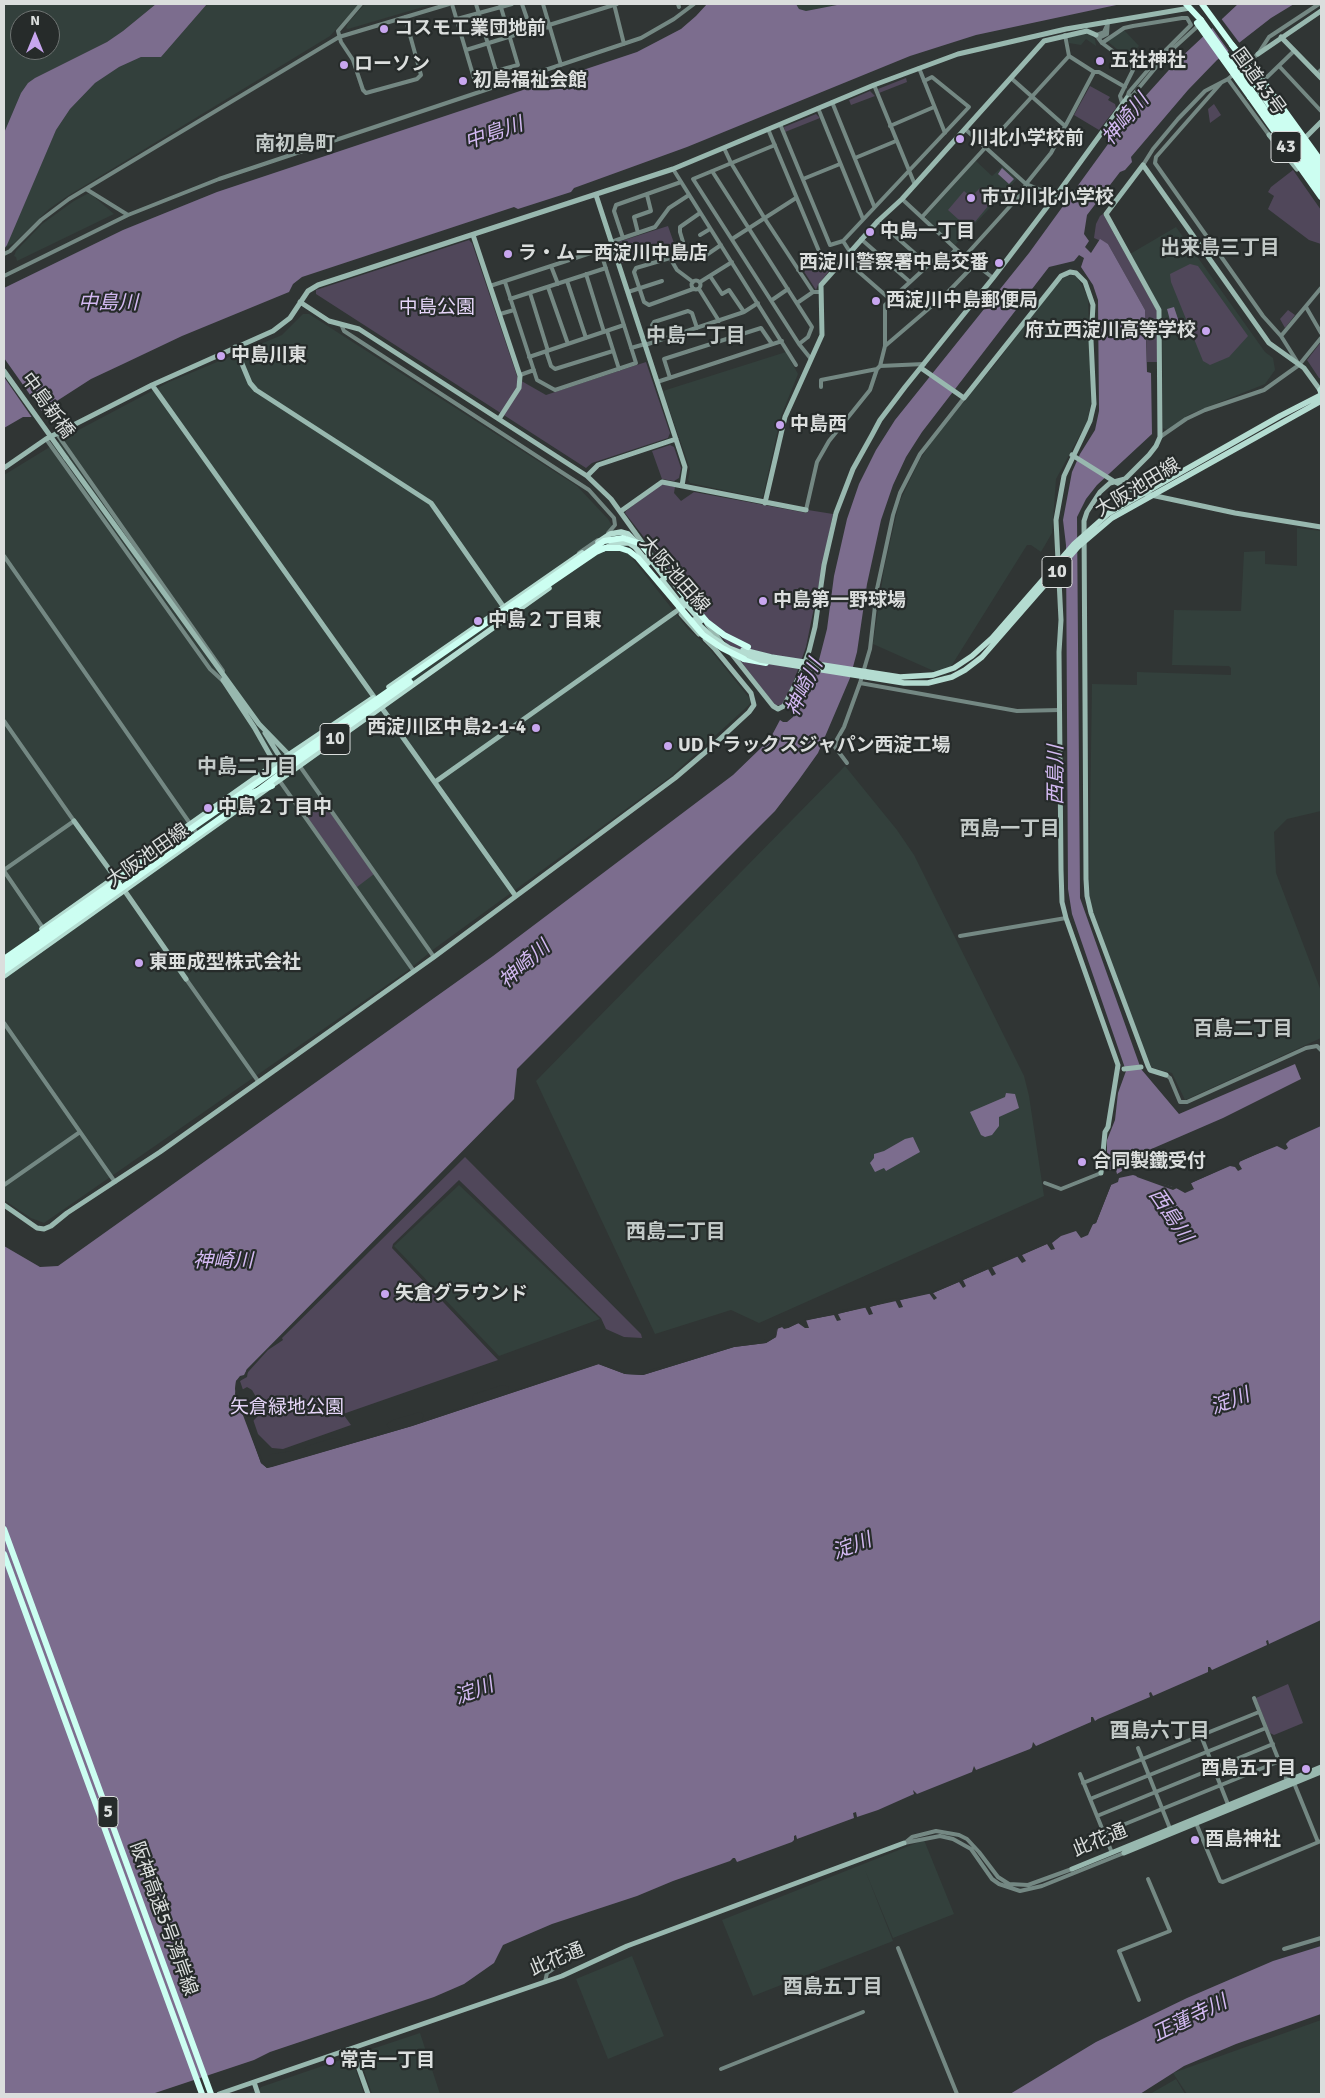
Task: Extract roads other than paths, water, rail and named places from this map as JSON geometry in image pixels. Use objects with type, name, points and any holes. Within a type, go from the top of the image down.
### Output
[{"type":"highway","points":[[1189,5],[1204,7]]},
{"type":"highway","name":"国道43号","points":[[1189,5],[1199,25],[1321,197]]},
{"type":"highway","name":"国道43号","points":[[1189,5],[1321,188]]},
{"type":"highway","name":"国道43号","points":[[1204,7],[1232,45],[1259,90],[1321,178]]},
{"type":"highway","points":[[1232,45],[1321,161]]},
{"type":"highway","name":"国道43号","points":[[1242,60],[1264,85],[1321,170]]},
{"type":"highway","points":[[4,959],[594,547],[609,539],[628,538],[641,544],[703,617],[724,635],[789,663]]},
{"type":"highway","points":[[4,965],[601,550],[615,547],[632,553],[691,623],[715,644],[750,661],[789,663]]},
{"type":"highway","points":[[4,971],[124,881],[239,800],[253,792],[272,786]]},
{"type":"highway","points":[[90,907],[120,884]]},
{"type":"highway","name":"阪神高速5号湾岸線","points":[[4,1529],[211,2094]]},
{"type":"highway","name":"阪神高速5号湾岸線","points":[[4,1554],[202,2094]]},
{"type":"main road","name":"大阪池田線","points":[[789,663],[900,677],[933,675],[954,668],[972,656],[992,638],[1074,544],[1109,514],[1321,392]]},
{"type":"main road","name":"大阪池田線","points":[[4,976],[608,546],[618,542],[627,542],[633,545],[701,622],[723,640],[754,654],[789,663],[913,684],[936,682],[958,674],[982,657],[1078,547],[1112,518],[1321,401]]},
{"type":"main road","name":"大阪池田線","points":[[4,955],[275,764],[607,536],[621,532],[632,538],[664,579]]},
{"type":"street","points":[[361,4],[340,28],[339,37],[353,60],[363,90],[366,93],[419,77],[421,72],[405,17]]},
{"type":"street","points":[[4,255],[52,210],[339,37],[450,4],[457,19],[476,84]]},
{"type":"street","points":[[476,4],[496,71]]},
{"type":"street","points":[[457,19],[512,4]]},
{"type":"street","points":[[522,4],[531,30]]},
{"type":"street","points":[[543,4],[561,64]]},
{"type":"street","points":[[466,50],[509,36],[550,26],[615,4],[624,44]]},
{"type":"street","points":[[4,276],[128,216],[219,179],[624,44],[657,30],[694,4]]},
{"type":"street","points":[[1258,54],[1269,37],[1319,4]]},
{"type":"street","points":[[4,468],[46,439],[152,384],[280,327],[290,318],[308,291],[318,286],[673,169],[832,102],[919,68],[982,48],[1189,5]]},
{"type":"street","points":[[474,77],[518,65],[500,6]]},
{"type":"street","points":[[1321,11],[1281,37],[1228,79],[1205,91],[1153,149],[1106,214],[1159,310],[1160,437],[1149,455],[1125,479],[1110,482],[1094,500],[1087,512],[1083,528],[1087,896],[1091,913],[1148,1066],[1150,1070],[1170,1078],[1180,1102],[1187,1102],[1306,1048],[1319,1045],[1321,1050]]},
{"type":"street","points":[[300,302],[326,319],[359,330],[587,476],[604,491],[650,554],[773,706],[782,708],[797,681],[809,651],[815,627],[820,586],[830,536],[844,490],[853,468],[880,420],[923,368],[1056,196],[1129,92],[1160,56],[1192,25],[1187,18],[1182,18],[1133,26],[1114,34],[1102,43]]},
{"type":"street","points":[[765,503],[785,417],[822,335],[821,285],[878,220],[915,185],[1044,40],[1089,31],[1103,37],[1108,32],[1108,21]]},
{"type":"street","points":[[1096,35],[1104,32],[1108,21]]},
{"type":"street","points":[[1126,98],[1133,95],[1166,55],[1199,25]]},
{"type":"street","points":[[1108,32],[1114,34]]},
{"type":"street","points":[[1065,35],[1069,56],[1094,72],[1098,72],[1125,87]]},
{"type":"street","points":[[1096,35],[1102,43],[1130,64],[1133,70],[1120,96],[1122,103]]},
{"type":"street","points":[[1281,37],[1320,74]]},
{"type":"street","points":[[1264,85],[1294,51]]},
{"type":"street","points":[[922,217],[1069,56]]},
{"type":"street","points":[[1279,66],[1321,111]]},
{"type":"street","points":[[919,68],[945,133]]},
{"type":"street","points":[[965,256],[1022,193],[1026,184],[1052,153],[1094,72]]},
{"type":"street","points":[[780,124],[830,245],[843,241],[874,206],[909,173],[969,107],[932,77],[924,81]]},
{"type":"street","points":[[1011,78],[1065,126]]},
{"type":"street","points":[[1228,79],[1269,135],[1289,157],[1321,202]]},
{"type":"street","points":[[1221,83],[1156,157],[1155,164],[1263,316],[1281,336],[1299,364]]},
{"type":"street","points":[[874,85],[915,185]]},
{"type":"street","points":[[832,102],[874,206]]},
{"type":"street","points":[[890,126],[934,107]]},
{"type":"street","points":[[818,108],[863,219]]},
{"type":"street","points":[[1304,138],[1321,123]]},
{"type":"street","points":[[768,129],[821,256],[798,270]]},
{"type":"street","points":[[965,129],[1026,184],[1056,196]]},
{"type":"street","points":[[855,158],[896,142]]},
{"type":"street","points":[[775,145],[693,179],[799,344],[811,359]]},
{"type":"street","points":[[724,148],[765,219],[813,292]]},
{"type":"street","points":[[803,179],[840,164]]},
{"type":"street","points":[[1143,165],[1270,344],[1304,368],[1321,392]]},
{"type":"street","points":[[673,169],[796,365]]},
{"type":"street","points":[[712,171],[812,327],[808,337],[799,344]]},
{"type":"street","points":[[623,238],[614,208],[616,205],[681,182]]},
{"type":"street","points":[[86,188],[128,216]]},
{"type":"street","points":[[596,195],[685,467],[682,486]]},
{"type":"street","points":[[638,233],[634,217],[651,211],[647,195]]},
{"type":"street","points":[[490,286],[600,250],[623,238],[655,227],[669,208],[689,195]]},
{"type":"street","points":[[732,239],[796,198]]},
{"type":"street","points":[[902,199],[956,249],[993,278]]},
{"type":"street","points":[[700,213],[680,227],[687,255],[696,260],[721,245]]},
{"type":"street","points":[[878,220],[928,265]]},
{"type":"street","points":[[700,235],[710,228]]},
{"type":"street","points":[[474,235],[520,375],[519,388],[499,419]]},
{"type":"street","points":[[861,239],[910,282]]},
{"type":"street","points":[[843,241],[850,252]]},
{"type":"street","points":[[620,511],[659,483],[806,510],[817,462],[829,441],[870,390],[885,346],[885,305],[928,265],[936,260],[943,264],[956,249]]},
{"type":"street","points":[[505,282],[537,380],[556,390],[619,369],[636,363],[600,250]]},
{"type":"street","points":[[693,288],[692,282],[677,270],[670,258],[636,268],[634,272],[644,302],[649,304],[693,288],[699,289]]},
{"type":"street","points":[[844,259],[891,300]]},
{"type":"street","points":[[692,282],[697,280],[700,282],[732,262]]},
{"type":"street","points":[[885,346],[948,293],[975,264]]},
{"type":"street","points":[[552,266],[558,284]]},
{"type":"street","points":[[510,299],[606,268]]},
{"type":"street","points":[[847,763],[835,747],[836,741],[844,727],[870,649],[877,589],[886,543],[900,493],[920,454],[937,430],[1061,276],[1070,272],[1076,273],[1084,282],[1093,306],[1091,340],[1094,404],[1090,421],[1064,476],[1056,520],[1059,541],[1061,620],[1059,652],[1060,870],[1066,918],[1121,1069],[1108,1127],[1105,1132],[1102,1172],[1061,1189],[1045,1183]]},
{"type":"street","points":[[586,274],[619,369]]},
{"type":"street","points":[[710,276],[722,294],[729,290],[744,312]]},
{"type":"street","points":[[567,280],[586,338]]},
{"type":"street","points":[[628,292],[662,281]]},
{"type":"street","points":[[700,282],[699,289],[719,322]]},
{"type":"street","points":[[548,287],[568,344]]},
{"type":"street","points":[[1281,336],[1321,288]]},
{"type":"street","points":[[772,300],[788,289]]},
{"type":"street","points":[[530,292],[551,366],[555,369],[614,351]]},
{"type":"street","points":[[797,303],[813,292],[821,292]]},
{"type":"street","points":[[632,348],[719,322],[744,312],[758,303]]},
{"type":"street","points":[[1306,307],[1321,333]]},
{"type":"street","points":[[500,314],[514,310]]},
{"type":"street","points":[[657,341],[652,326],[654,322],[688,311],[692,313],[698,328]]},
{"type":"street","points":[[341,324],[344,331],[569,475],[597,498],[614,518],[614,527],[561,566]]},
{"type":"street","points":[[529,357],[624,325]]},
{"type":"street","points":[[670,378],[664,359],[762,328],[772,344]]},
{"type":"street","points":[[1160,437],[1186,419],[1205,410],[1264,390],[1299,364],[1321,338]]},
{"type":"street","points":[[657,382],[782,341]]},
{"type":"street","points":[[235,346],[250,382],[256,390],[431,503],[510,616]]},
{"type":"street","points":[[821,387],[821,380],[878,368],[923,368],[963,398]]},
{"type":"street","points":[[520,375],[534,370]]},
{"type":"street","name":"中島新橋","points":[[4,371],[227,683]]},
{"type":"street","points":[[152,384],[515,895]]},
{"type":"street","points":[[56,434],[219,664],[227,683],[275,764],[279,780],[413,970]]},
{"type":"street","points":[[46,439],[210,669],[227,683],[259,724],[282,760],[284,770],[279,780]]},
{"type":"street","points":[[587,476],[598,465],[676,439]]},
{"type":"street","points":[[1074,456],[1114,482],[1136,492],[1235,513],[1321,527]]},
{"type":"street","points":[[4,1205],[37,1228],[48,1228],[434,957],[675,778],[752,709],[754,701],[751,694],[714,648],[694,630],[628,546],[618,542]]},
{"type":"street","points":[[4,556],[200,837]]},
{"type":"street","points":[[435,782],[678,610]]},
{"type":"street","points":[[860,683],[1017,711],[1060,710]]},
{"type":"street","points":[[4,721],[258,1081]]},
{"type":"street","points":[[259,724],[299,765],[434,957]]},
{"type":"street","points":[[4,733],[10,729]]},
{"type":"street","points":[[43,928],[4,871],[74,821]]},
{"type":"street","points":[[960,936],[1066,918]]},
{"type":"street","points":[[4,1023],[115,1182]]},
{"type":"street","points":[[1121,1069],[1148,1066]]},
{"type":"street","points":[[4,1185],[80,1132]]},
{"type":"street","points":[[1196,1823],[1220,1881],[1223,1882],[1320,1842],[1294,1783],[1287,1781],[1254,1698]]},
{"type":"street","points":[[1084,1783],[1260,1712]]},
{"type":"street","points":[[1196,1723],[1229,1807]]},
{"type":"street","points":[[1090,1799],[1266,1728]]},
{"type":"street","points":[[1097,1816],[1273,1744]]},
{"type":"street","points":[[1138,1748],[1171,1831]]},
{"type":"street","points":[[1104,1833],[1280,1760]]},
{"type":"street","name":"此花通","points":[[220,2094],[546,1982],[627,1946],[904,1843],[940,1836],[953,1839],[971,1849],[992,1879],[999,1884],[1020,1891],[1035,1889],[1321,1767]]},
{"type":"street","name":"此花通","points":[[904,1843],[912,1837],[936,1831],[959,1835],[967,1839],[980,1852],[998,1877],[1009,1884],[1022,1886],[1034,1884],[1112,1853],[1196,1823],[1229,1807],[1321,1772]]},
{"type":"street","points":[[1080,1774],[1112,1853]]},
{"type":"street","points":[[1139,2000],[1119,1951],[1170,1931],[1148,1879]]},
{"type":"street","points":[[1284,1949],[1321,1938]]},
{"type":"street","points":[[898,1948],[957,2094]]},
{"type":"street","points":[[546,1982],[547,1973],[568,1959],[571,1954]]},
{"type":"street","points":[[721,2069],[863,2012]]},
{"type":"street","points":[[352,2049],[368,2094]]},
{"type":"street","points":[[254,2082],[258,2094]]},
{"type":"water","points":[[156,4],[207,4],[161,57],[141,57],[119,67],[95,83],[70,109],[56,130],[4,249],[4,133],[21,93],[28,83],[35,78],[107,42]]},
{"type":"water","name":"中島川","points":[[707,4],[796,4],[799,9],[806,11],[842,4],[1121,4],[976,35],[910,56],[687,147],[574,188],[571,192],[518,209],[514,207],[302,277],[293,284],[289,292],[182,336],[91,379],[32,417],[23,417],[4,428],[4,288],[123,230],[217,192],[637,52],[681,29]]},
{"type":"water","points":[[1238,4],[1294,4],[1271,18],[1217,60],[1188,90],[1131,157],[1132,162],[1125,170],[1120,172],[1087,215],[1084,234],[1089,241],[1085,247],[1091,253],[1100,239],[1108,244],[1145,310],[1147,372],[1151,373],[1152,434],[1097,485],[1086,499],[1077,517],[1080,898],[1141,1069],[1179,1114],[1295,1064],[1301,1079],[1223,1118],[1126,1160],[1125,1164],[1121,1166],[1122,1171],[1117,1174],[1116,1170],[1109,1170],[1107,1168],[1107,1140],[1115,1120],[1118,1093],[1126,1071],[1072,914],[1068,889],[1066,545],[1063,520],[1072,472],[1080,454],[1095,430],[1099,411],[1098,300],[1093,285],[1081,267],[1084,258],[1079,255],[1074,261],[1049,267],[922,432],[906,457],[893,485],[881,520],[867,584],[857,652],[850,678],[818,753],[798,781],[775,811],[517,1069],[514,1099],[247,1369],[245,1375],[236,1381],[235,1394],[261,1463],[267,1468],[272,1467],[412,1426],[599,1364],[625,1374],[643,1375],[734,1347],[766,1343],[776,1337],[777,1329],[782,1327],[788,1328],[798,1323],[805,1328],[809,1328],[806,1320],[834,1315],[837,1321],[841,1320],[838,1314],[865,1307],[869,1315],[873,1314],[870,1307],[895,1300],[899,1308],[903,1307],[900,1300],[929,1293],[934,1300],[937,1298],[933,1293],[959,1282],[963,1288],[966,1286],[963,1280],[988,1269],[992,1276],[996,1274],[992,1267],[1017,1256],[1022,1263],[1026,1261],[1022,1255],[1047,1244],[1051,1250],[1055,1249],[1052,1243],[1061,1236],[1076,1231],[1081,1238],[1088,1235],[1093,1224],[1096,1223],[1111,1185],[1118,1182],[1119,1178],[1133,1175],[1176,1188],[1185,1193],[1194,1189],[1191,1183],[1230,1166],[1235,1167],[1238,1171],[1242,1169],[1239,1164],[1240,1161],[1277,1146],[1285,1150],[1288,1148],[1286,1144],[1290,1140],[1321,1126],[1321,1620],[1269,1644],[1268,1640],[1266,1641],[1267,1645],[1212,1670],[1208,1667],[1208,1672],[1153,1696],[1151,1692],[1149,1693],[1150,1697],[1095,1721],[1091,1717],[1091,1722],[1036,1746],[1033,1742],[1030,1749],[976,1770],[974,1766],[972,1772],[917,1794],[913,1790],[914,1794],[878,1810],[857,1817],[856,1812],[853,1813],[854,1818],[797,1839],[796,1835],[792,1842],[737,1862],[733,1858],[730,1861],[637,1896],[552,1924],[503,1945],[494,1963],[464,1984],[434,1997],[152,2094],[4,2094],[4,1246],[40,1267],[58,1266],[493,956],[733,775],[771,737],[780,720],[787,722],[793,717],[807,690],[819,660],[827,629],[834,576],[847,519],[859,484],[876,450],[895,420],[1029,253],[1132,111],[1177,61]]},
{"type":"water","points":[[1002,168],[1014,179],[1009,184],[998,174]]},
{"type":"water","points":[[1174,307],[1179,322],[1171,324],[1167,309]]},
{"type":"water","points":[[1006,1093],[1015,1094],[1019,1108],[999,1117],[999,1126],[992,1135],[985,1137],[981,1135],[970,1112],[1005,1097]]},
{"type":"water","points":[[913,1137],[920,1152],[886,1171],[884,1168],[875,1172],[870,1163],[874,1158],[874,1154]]},
{"type":"water","name":"正蓮寺川","points":[[1321,1946],[1321,2014],[1236,2044],[1184,2066],[1140,2094],[1010,2094],[1096,2042],[1187,1998],[1273,1961]]},
{"type":"place","name":"コスモ工業団地前","points":[[384,29]]},
{"type":"place","name":"五社神社","points":[[1100,61]]},
{"type":"place","name":"ローソン","points":[[344,65]]},
{"type":"place","name":"初島福祉会館","points":[[463,81]]},
{"type":"place","name":"川北小学校前","points":[[960,139]]},
{"type":"place","name":"市立川北小学校","points":[[971,198]]},
{"type":"place","name":"中島一丁目","points":[[870,232]]},
{"type":"place","name":"ラ・ムー西淀川中島店","points":[[508,254]]},
{"type":"place","name":"西淀川警察署中島交番","points":[[999,263]]},
{"type":"place","name":"西淀川中島郵便局","points":[[876,301]]},
{"type":"place","name":"府立西淀川高等学校","points":[[1206,331]]},
{"type":"place","name":"中島川東","points":[[221,356]]},
{"type":"place","name":"中島西","points":[[780,425]]},
{"type":"place","name":"中島第一野球場","points":[[763,601]]},
{"type":"place","name":"中島２丁目東","points":[[478,621]]},
{"type":"place","name":"西淀川区中島2-1-4","points":[[536,728]]},
{"type":"place","name":"UDトラックスジャパン西淀工場","points":[[668,746]]},
{"type":"place","name":"中島２丁目中","points":[[208,808]]},
{"type":"place","name":"東亜成型株式会社","points":[[139,963]]},
{"type":"place","name":"合同製鐵受付","points":[[1082,1162]]},
{"type":"place","name":"矢倉グラウンド","points":[[385,1294]]},
{"type":"place","name":"酉島五丁目","points":[[1306,1769]]},
{"type":"place","name":"酉島神社","points":[[1195,1840]]},
{"type":"place","name":"常吉一丁目","points":[[330,2061]]},
{"type":"district","name":"南初島町","points":[[295,145]]},
{"type":"district","name":"出来島三丁目","points":[[1220,249]]},
{"type":"district","name":"中島一丁目","points":[[696,337]]},
{"type":"district","name":"中島二丁目","points":[[247,768]]},
{"type":"district","name":"西島一丁目","points":[[1010,830]]},
{"type":"district","name":"百島二丁目","points":[[1243,1030]]},
{"type":"district","name":"西島二丁目","points":[[676,1233]]},
{"type":"district","name":"酉島六丁目","points":[[1160,1732]]},
{"type":"district","name":"酉島五丁目","points":[[833,1988]]},
{"type":"water label","name":"神崎川","points":[[1126,120]]},
{"type":"water label","name":"神崎川","points":[[805,688]]},
{"type":"water label","name":"西島川","points":[[1057,775]]},
{"type":"water label","name":"神崎川","points":[[525,965]]},
{"type":"water label","name":"西島川","points":[[1170,1216]]},
{"type":"water label","name":"神崎川","points":[[223,1262]]},
{"type":"water label","name":"淀川","points":[[1230,1402]]},
{"type":"water label","name":"淀川","points":[[852,1547]]},
{"type":"water label","name":"淀川","points":[[474,1692]]},
{"type":"park label","name":"中島公園","points":[[437,308]]},
{"type":"park label","name":"矢倉緑地公園","points":[[287,1408]]}]
